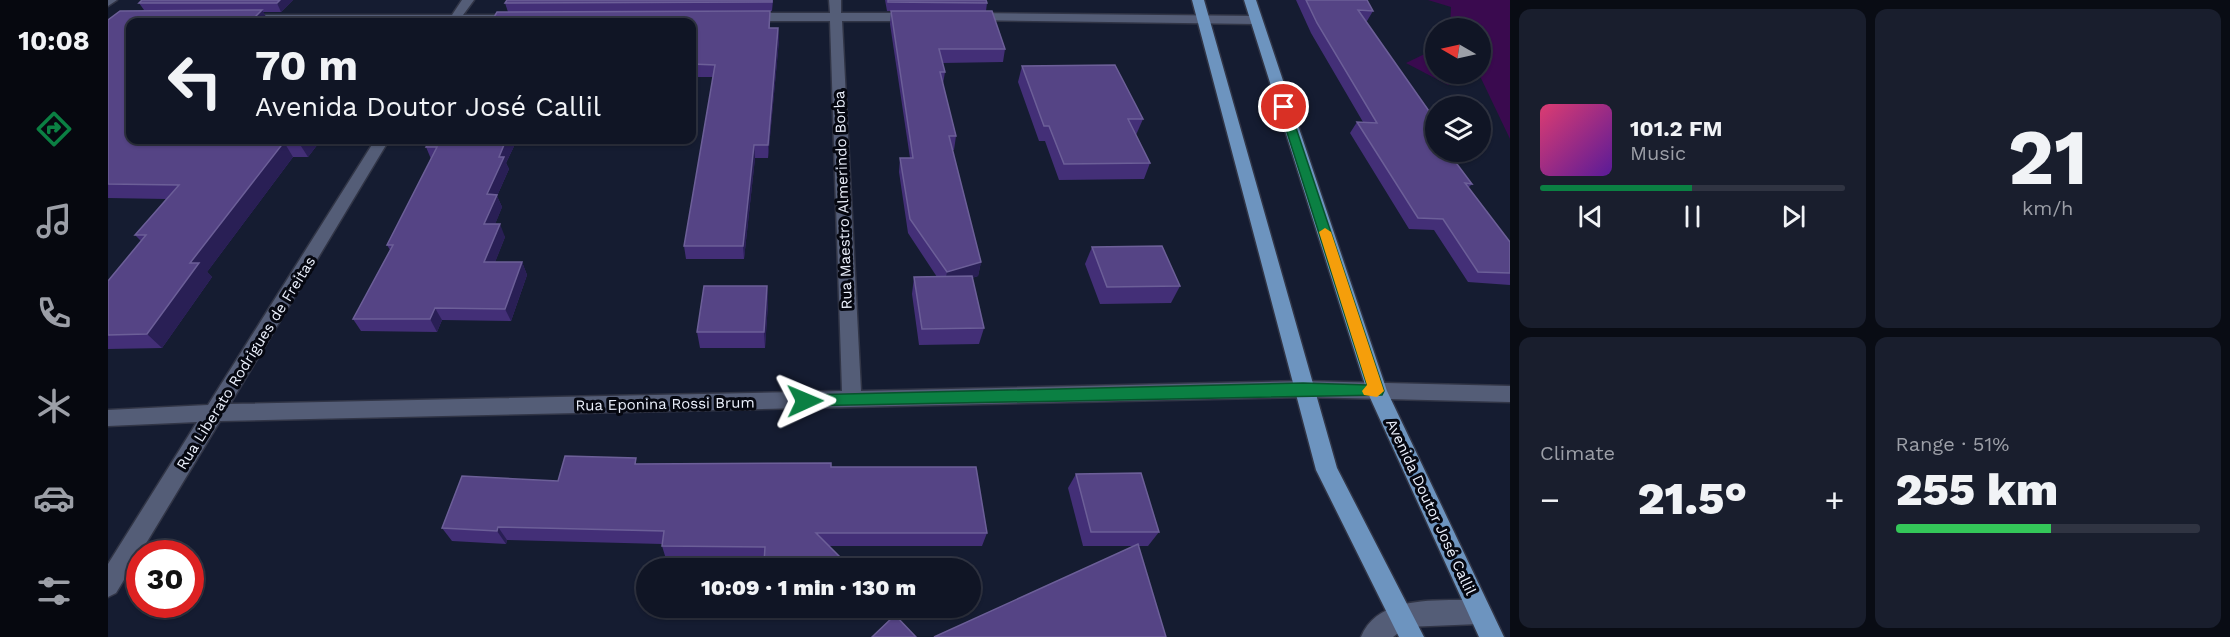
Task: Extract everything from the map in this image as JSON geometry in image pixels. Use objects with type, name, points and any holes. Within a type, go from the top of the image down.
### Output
[{"type":"main road","points":[[1198,0],[1327,470],[1412,637]]},
{"type":"main road","name":"Avenida Doutor José Callil","points":[[1250,0],[1377,391],[1492,637]]},
{"type":"street","points":[[456,18],[468,0]]},
{"type":"street","name":"Rua Maestro Almerindo Borba","points":[[835,0],[852,400]]},
{"type":"street","points":[[729,17],[930,17]]},
{"type":"street","points":[[954,17],[1256,20]]},
{"type":"street","name":"Rua Liberato Rodrigues de Freitas","points":[[108,585],[380,144]]},
{"type":"street","name":"Rua Eponina Rossi Brum","points":[[108,418],[216,413],[1303,389],[1510,394]]},
{"type":"street","points":[[1373,637],[1402,615],[1479,612]]},
{"type":"shaded area","points":[[1428,0],[1510,0],[1510,139],[1484,84],[1491,84],[1491,18],[1450,18],[1451,7]]},
{"type":"shaded area","points":[[1425,54],[1425,73],[1406,63]]},
{"type":"building","points":[[142,0],[280,0],[277,3],[139,3]]},
{"type":"building","points":[[507,0],[772,0],[772,2],[505,3]]},
{"type":"building","points":[[888,0],[986,0],[987,3],[888,2]]},
{"type":"building","points":[[1306,0],[1367,0],[1373,11],[1358,10],[1425,105],[1425,162],[1456,162],[1472,184],[1465,183],[1510,242],[1510,273],[1478,272],[1443,219],[1418,218],[1357,122],[1377,123],[1317,23]]},
{"type":"building","points":[[262,10],[254,18],[126,18],[126,144],[282,144],[190,263],[199,263],[147,334],[108,335],[108,281],[146,235],[135,235],[179,185],[108,184],[108,20],[120,11]]},
{"type":"building","points":[[770,11],[769,28],[778,28],[768,145],[754,145],[743,246],[684,246],[715,65],[696,64],[696,18],[493,18],[497,12]]},
{"type":"building","points":[[891,11],[992,11],[1005,49],[939,49],[945,72],[940,72],[956,136],[949,136],[981,262],[947,272],[910,219],[900,158],[913,158]]},
{"type":"building","points":[[1115,65],[1143,119],[1128,119],[1150,163],[1064,164],[1049,126],[1044,126],[1022,66]]},
{"type":"building","points":[[428,144],[504,144],[499,157],[504,157],[487,194],[497,195],[484,224],[500,224],[484,262],[522,262],[505,309],[435,308],[430,319],[353,319],[393,245],[387,245],[437,147],[426,147]]},
{"type":"building","points":[[1162,246],[1180,286],[1107,287],[1092,247]]},
{"type":"building","points":[[972,276],[984,328],[922,329],[914,277]]},
{"type":"building","points":[[704,286],[767,286],[764,332],[697,332]]},
{"type":"building","points":[[565,456],[636,458],[635,464],[831,463],[831,467],[976,467],[987,533],[816,533],[841,558],[764,558],[765,547],[662,546],[664,531],[498,527],[497,531],[442,528],[462,476],[558,481]]},
{"type":"building","points":[[1141,473],[1159,532],[1091,532],[1076,474]]},
{"type":"building","points":[[1138,544],[1166,637],[934,637],[976,618],[981,618],[981,616]]},
{"type":"building","points":[[892,618],[898,618],[916,637],[872,637]]},
{"type":"slow traffic","points":[[1325,232],[1377,391],[1370,391]]},
{"type":"route","points":[[805,401],[1303,389],[1377,391],[1284,107]]}]
